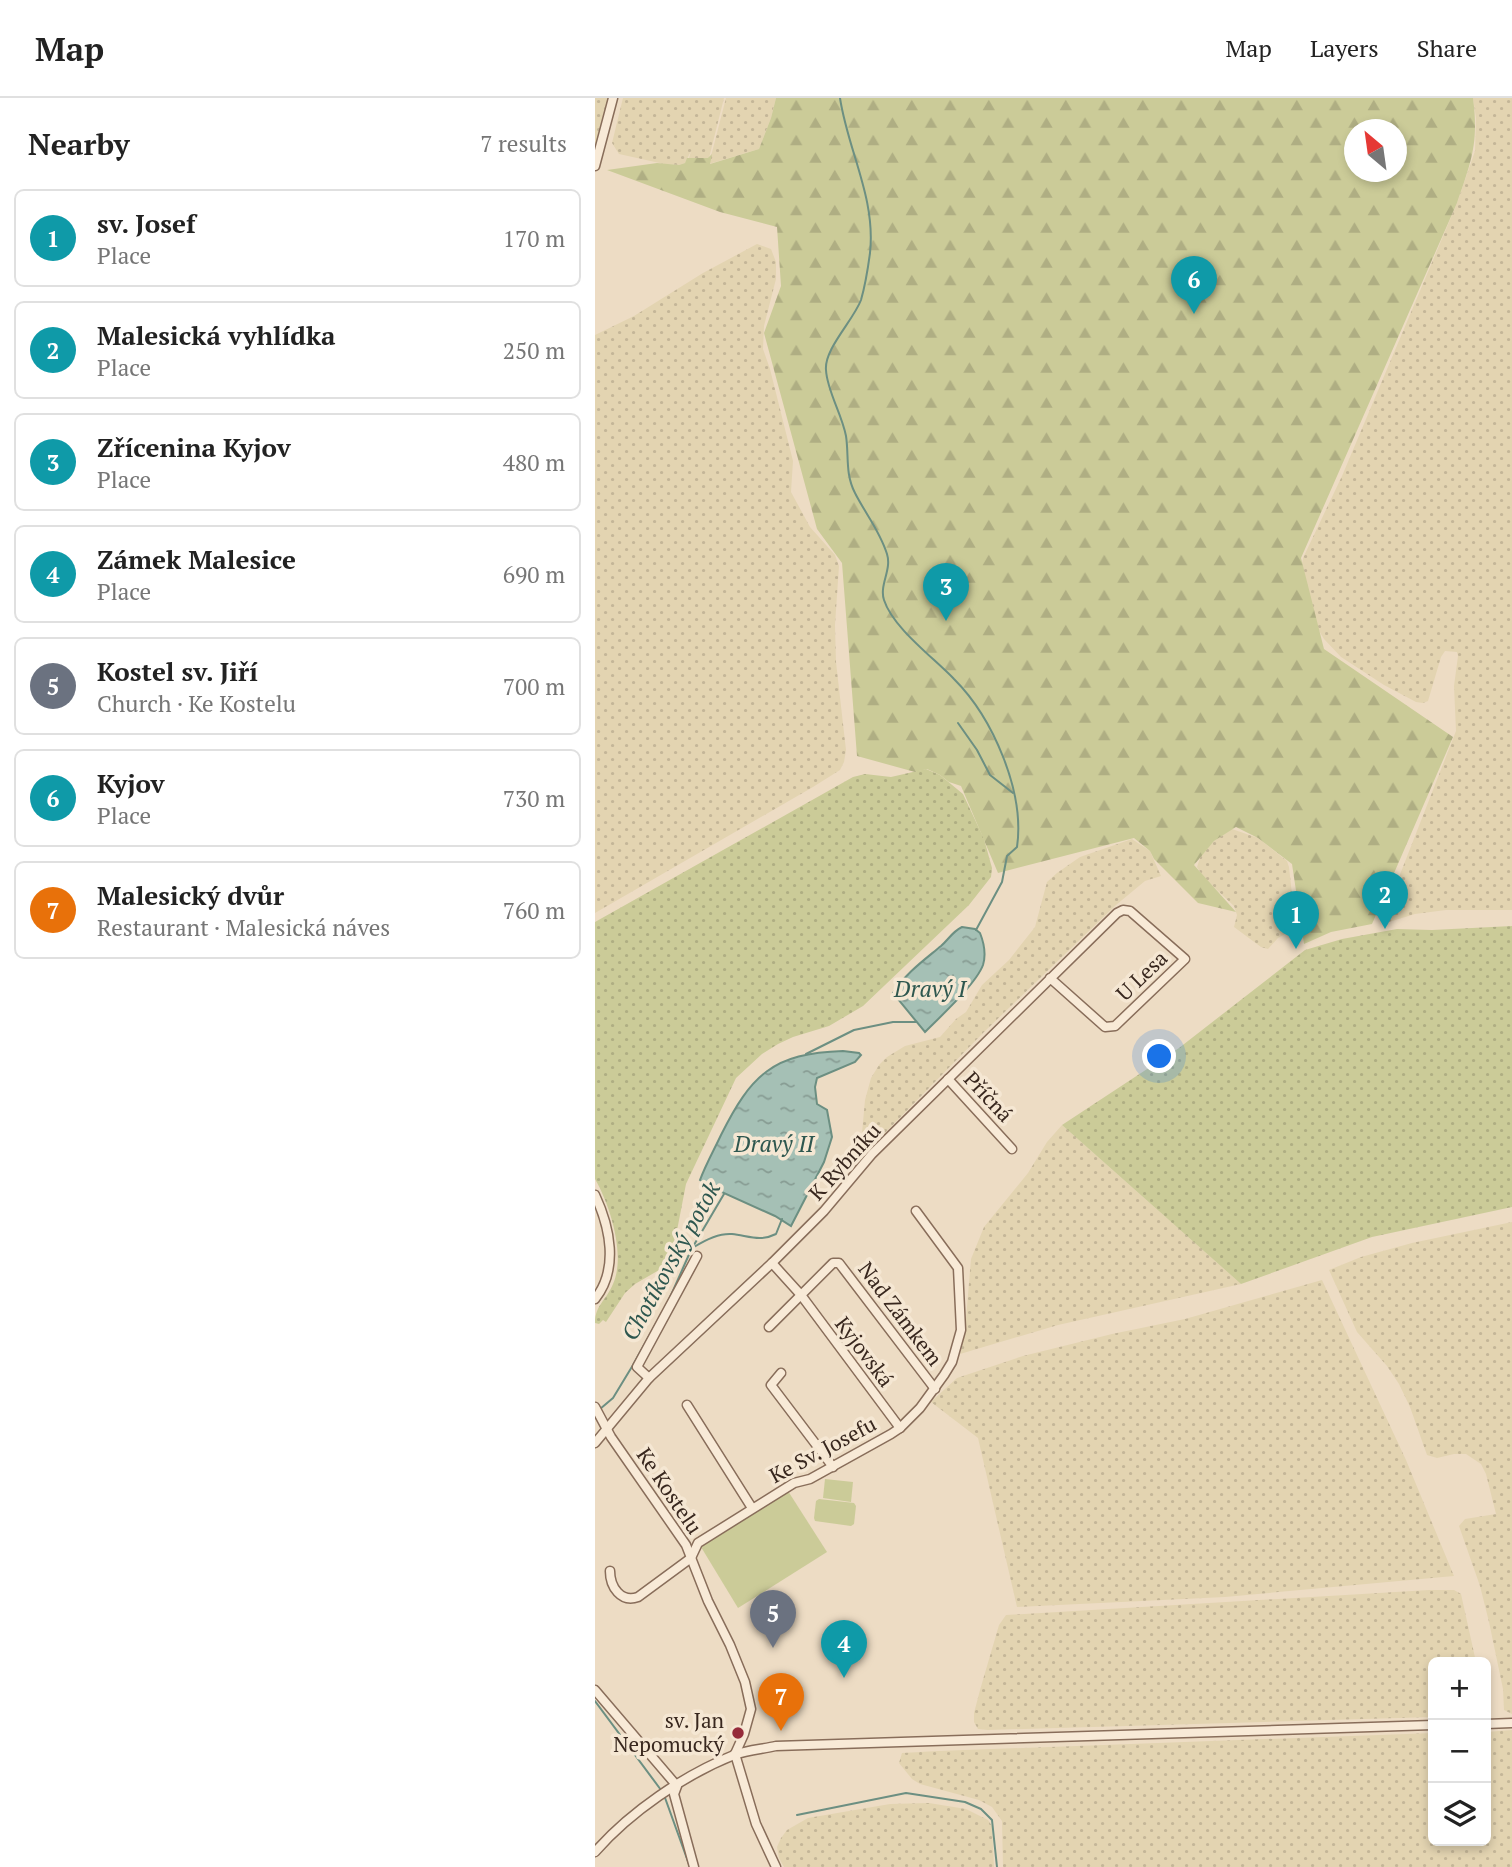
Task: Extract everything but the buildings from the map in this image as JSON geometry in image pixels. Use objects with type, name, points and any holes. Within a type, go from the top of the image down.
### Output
[{"type":"street","points":[[595,166],[613,98]]},
{"type":"street","name":"U Lesa","points":[[1123,910],[1130,911],[1185,959],[1115,1026],[1105,1027],[1050,978],[1123,910]]},
{"type":"street","name":"K Rybníku","points":[[595,1443],[649,1378],[772,1263],[824,1211],[861,1164],[1050,978]]},
{"type":"street","name":"Příčná","points":[[948,1079],[1012,1149]]},
{"type":"street","name":"Příčná","points":[[1003,1139],[1011,1131]]},
{"type":"street","points":[[595,1195],[605,1218],[610,1252],[607,1278],[595,1299]]},
{"type":"street","name":"Ke Sv. Josefu","points":[[610,1571],[610,1581],[622,1597],[632,1599],[691,1558],[698,1543],[752,1508],[794,1483],[810,1479],[833,1467],[900,1428],[935,1389],[952,1362],[961,1330],[958,1268],[916,1211]]},
{"type":"street","points":[[649,1378],[637,1367],[697,1256]]},
{"type":"street","name":"Nad Zámkem","points":[[801,1295],[835,1262],[841,1266],[935,1389]]},
{"type":"street","name":"Kyjovská","points":[[772,1263],[801,1295],[900,1428]]},
{"type":"street","points":[[769,1327],[801,1295]]},
{"type":"street","points":[[781,1373],[771,1385],[833,1467]]},
{"type":"street","points":[[687,1405],[752,1508]]},
{"type":"street","name":"Ke Kostelu","points":[[597,1411],[607,1430],[686,1545],[730,1645],[751,1709],[735,1755]]},
{"type":"street","points":[[595,1690],[673,1788],[694,1867]]},
{"type":"street","points":[[1491,1724],[1512,1723]]},
{"type":"street","points":[[595,1852],[631,1817],[673,1788],[735,1755],[776,1746],[1428,1725]]},
{"type":"street","points":[[735,1755],[756,1824],[776,1867]]},
{"type":"shaded area","points":[[595,98],[610,98],[600,138],[595,146]]},
{"type":"shaded area","points":[[623,98],[724,98],[709,158],[689,158],[691,151],[685,163],[679,165],[619,154],[612,143]]},
{"type":"shaded area","points":[[726,98],[776,98],[759,149],[709,164]]},
{"type":"shaded area","points":[[1473,98],[1512,98],[1512,910],[1446,910],[1415,914],[1389,922],[1383,918],[1456,731],[1454,686],[1458,656],[1457,652],[1445,651],[1428,701],[1423,703],[1384,685],[1341,657],[1324,639],[1316,626],[1301,569],[1303,558],[1342,476],[1457,203],[1475,151],[1476,118]]},
{"type":"shaded area","points":[[757,244],[771,249],[776,262],[776,279],[764,326],[763,349],[793,461],[791,492],[810,527],[835,555],[839,566],[835,625],[836,662],[846,750],[844,762],[840,770],[813,787],[595,913],[595,335],[634,316],[703,273]]},
{"type":"shaded area","points":[[1232,829],[1258,838],[1287,861],[1289,867],[1295,921],[1289,932],[1278,938],[1268,949],[1261,947],[1234,927],[1237,915],[1234,906],[1203,877],[1197,867],[1201,855],[1214,841]]},
{"type":"shaded area","points":[[1132,839],[1150,851],[1161,876],[1145,881],[1116,905],[984,1032],[873,1145],[866,1145],[862,1133],[865,1100],[871,1078],[879,1065],[905,1046],[940,1037],[966,1012],[982,985],[1009,960],[1035,927],[1047,882],[1057,873],[1080,857]]},
{"type":"shaded area","points":[[1062,1125],[1241,1284],[1058,1325],[960,1354],[965,1331],[971,1259],[984,1227],[1028,1173],[1047,1142]]},
{"type":"shaded area","points":[[1512,1222],[1512,1714],[1504,1710],[1503,1689],[1489,1622],[1480,1586],[1459,1526],[1465,1519],[1496,1514],[1486,1474],[1481,1464],[1466,1454],[1437,1458],[1427,1455],[1399,1384],[1357,1332],[1329,1270],[1361,1257],[1412,1243]]},
{"type":"shaded area","points":[[1322,1280],[1406,1460],[1454,1576],[1225,1597],[1017,1607],[978,1438],[931,1402],[957,1378],[1023,1356],[1185,1319]]},
{"type":"shaded area","points":[[1454,1590],[1461,1594],[1475,1657],[1428,1657],[1428,1717],[978,1729],[974,1722],[974,1713],[999,1625],[1006,1615]]},
{"type":"shaded area","points":[[1512,1730],[1512,1867],[1003,1867],[1002,1821],[992,1807],[979,1800],[920,1784],[912,1779],[899,1763],[902,1753],[1428,1733],[1428,1846],[1491,1846],[1491,1732]]},
{"type":"shaded area","points":[[929,1803],[966,1809],[988,1820],[992,1826],[994,1867],[784,1867],[779,1858],[777,1847],[781,1838],[787,1830],[808,1818],[890,1804]]},
{"type":"green space","points":[[776,98],[1473,98],[1473,152],[1457,203],[1301,558],[1324,649],[1453,737],[1372,924],[1331,932],[1304,944],[1292,864],[1258,838],[1236,827],[1214,841],[1194,865],[1236,912],[1198,903],[1154,859],[1150,851],[1134,838],[998,873],[961,786],[927,769],[915,772],[857,756],[842,563],[817,529],[764,333],[781,286],[777,227],[720,212],[607,170],[657,163],[679,165],[685,163],[687,158],[708,158],[712,154],[710,164],[759,149]]},
{"type":"green space","points":[[926,769],[940,775],[963,794],[984,839],[992,868],[991,877],[969,905],[863,1006],[829,1026],[778,1044],[762,1054],[736,1078],[686,1184],[674,1246],[666,1266],[625,1293],[606,1322],[603,1320],[599,1324],[595,1323],[599,1307],[613,1284],[618,1259],[611,1216],[595,1179],[595,922],[853,777],[865,774],[891,777]]},
{"type":"green space","points":[[1512,926],[1512,1207],[1372,1237],[1241,1284],[1062,1125],[1179,1048],[1305,950],[1342,939],[1397,929]]},
{"type":"green space","points":[[825,1479],[853,1482],[851,1502],[823,1498]]},
{"type":"green space","points":[[788,1491],[827,1552],[738,1608],[701,1547]]},
{"type":"green space","points":[[819,1499],[854,1503],[854,1524],[851,1526],[815,1521],[816,1501]]},
{"type":"water","name":"Dravý I","points":[[962,927],[975,929],[980,933],[984,949],[983,965],[966,991],[925,1032],[893,993],[909,973]]},
{"type":"water","name":"Dravý II","points":[[843,1051],[861,1055],[855,1062],[817,1078],[817,1104],[827,1110],[832,1137],[824,1162],[791,1226],[700,1180],[732,1114],[754,1083],[767,1071],[799,1057]]},
{"type":"waterway","name":"Chotíkovský potok","points":[[840,98],[865,194],[871,233],[861,300],[829,353],[826,370],[846,436],[850,479],[887,554],[888,566],[883,594],[889,611],[905,632],[954,679],[981,714],[1003,757],[1016,803],[1017,847],[1007,856],[1002,882],[976,930]]},
{"type":"waterway","points":[[958,723],[990,775],[1013,793]]},
{"type":"waterway","name":"Chotíkovský potok","points":[[806,1054],[854,1030],[893,1022],[916,1022]]},
{"type":"waterway","name":"Chotíkovský potok","points":[[600,1409],[613,1398],[633,1365],[668,1302],[691,1250],[724,1194]]},
{"type":"waterway","points":[[694,1247],[722,1235],[760,1238],[770,1236],[776,1234],[782,1219]]},
{"type":"waterway","name":"Chotíkovský potok","points":[[595,1701],[661,1790]]},
{"type":"waterway","points":[[797,1815],[906,1793],[965,1802],[981,1809],[992,1820],[997,1867]]},
{"type":"waterway","name":"Chotíkovský potok","points":[[664,1795],[690,1867]]},
{"type":"place","name":"Kyjov","points":[[1194,314]]},
{"type":"place","name":"Zřícenina Kyjov","points":[[946,621]]},
{"type":"place","name":"Malesická vyhlídka","points":[[1385,929]]},
{"type":"place","name":"sv. Josef","points":[[1296,949]]},
{"type":"place","name":"Kostel sv. Jiří","points":[[773,1648]]},
{"type":"place","name":"Zámek Malesice","points":[[844,1678]]},
{"type":"place","name":"Malesický dvůr","points":[[781,1731]]},
{"type":"place","name":"sv. Jan Nepomucký","points":[[738,1733]]}]
